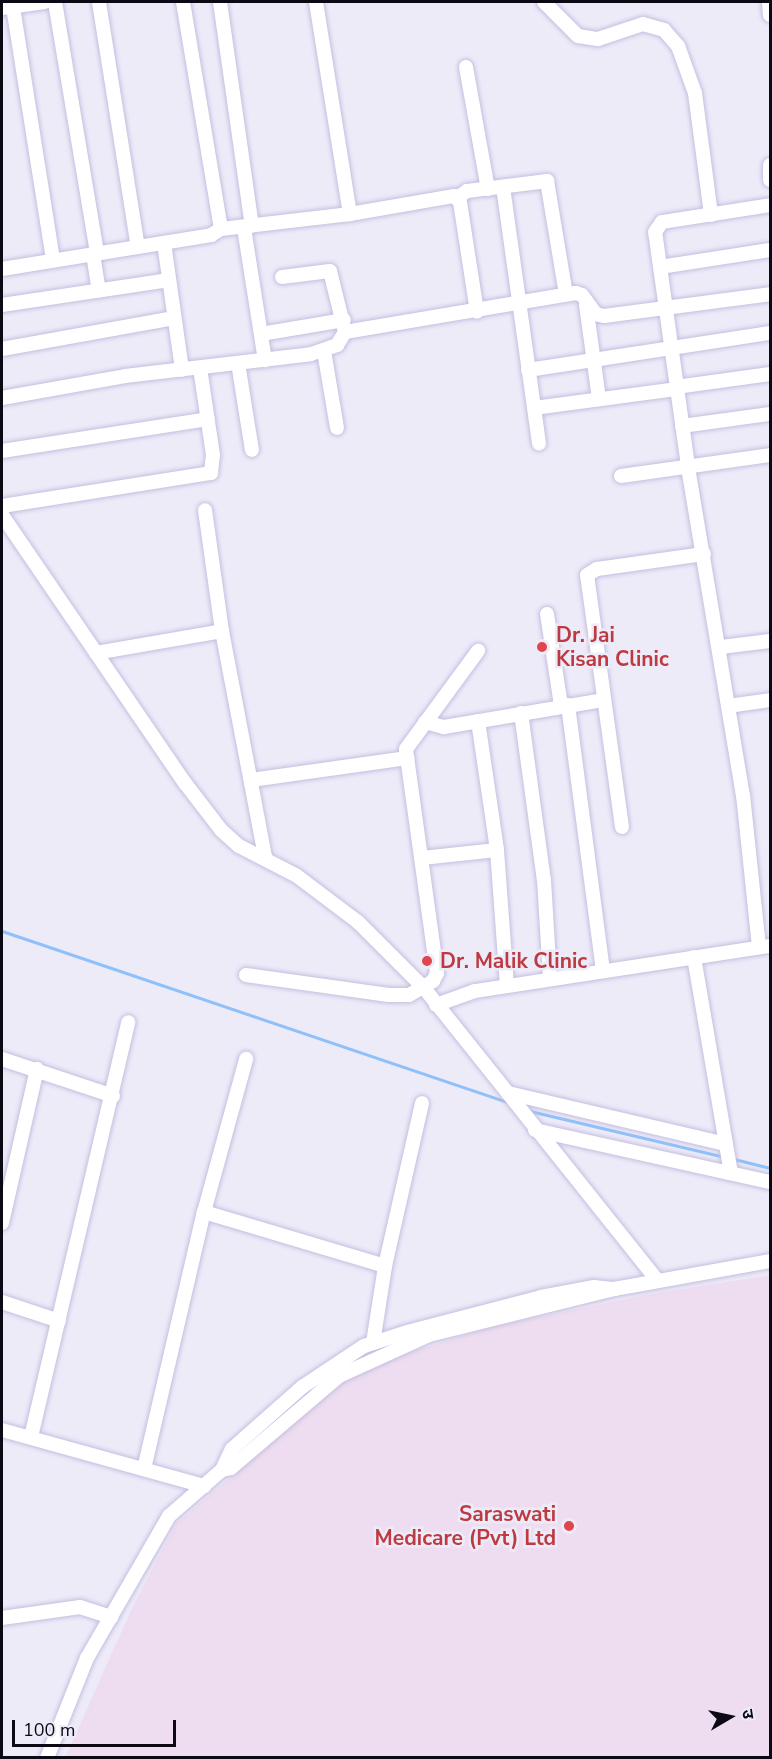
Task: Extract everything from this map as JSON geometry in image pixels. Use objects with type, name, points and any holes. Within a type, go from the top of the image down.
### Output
[{"type":"street","points":[[45,2],[6,6],[53,260]]},
{"type":"street","points":[[55,2],[99,291]]},
{"type":"street","points":[[99,2],[138,247]]},
{"type":"street","points":[[183,2],[221,229]]},
{"type":"street","points":[[220,2],[265,360]]},
{"type":"street","points":[[316,2],[350,214]]},
{"type":"street","points":[[544,2],[570,31],[588,39],[611,37],[643,24],[664,30],[674,41],[691,74],[711,215]]},
{"type":"street","points":[[466,67],[488,189]]},
{"type":"street","points":[[771,165],[771,180]]},
{"type":"street","points":[[2,266],[164,243],[211,235],[221,229],[350,214],[444,196],[457,198],[467,191],[543,181],[550,184],[566,294]]},
{"type":"street","points":[[503,187],[539,442]]},
{"type":"street","points":[[457,198],[477,312]]},
{"type":"street","points":[[436,1005],[475,990],[765,947],[721,647],[681,426],[655,232],[659,223],[771,205]]},
{"type":"street","points":[[164,243],[182,370]]},
{"type":"street","points":[[660,267],[771,250]]},
{"type":"street","points":[[2,398],[324,351],[337,345],[344,326],[330,271],[282,277]]},
{"type":"street","points":[[2,305],[169,280]]},
{"type":"street","points":[[261,334],[477,312],[566,294],[579,293],[586,305],[599,316],[771,294]]},
{"type":"street","points":[[586,305],[599,399]]},
{"type":"street","points":[[2,349],[174,318]]},
{"type":"street","points":[[528,370],[592,357],[771,333]]},
{"type":"street","points":[[324,351],[337,428]]},
{"type":"street","points":[[238,363],[252,450]]},
{"type":"street","points":[[2,506],[108,487],[209,474],[214,469],[200,368]]},
{"type":"street","points":[[534,408],[771,374]]},
{"type":"street","points":[[681,426],[771,414]]},
{"type":"street","points":[[2,451],[208,419]]},
{"type":"street","points":[[621,476],[771,455]]},
{"type":"street","points":[[205,510],[222,632],[265,857]]},
{"type":"street","points":[[2,515],[221,830],[239,846],[265,857],[358,922],[424,988],[658,1281]]},
{"type":"street","points":[[622,827],[587,575],[597,569],[704,554]]},
{"type":"street","points":[[547,614],[565,706],[603,971]]},
{"type":"street","points":[[96,653],[222,632]]},
{"type":"street","points":[[721,647],[771,641]]},
{"type":"street","points":[[246,975],[389,995],[409,995],[424,988],[436,973],[407,746],[478,651]]},
{"type":"street","points":[[425,722],[444,727],[603,700]]},
{"type":"street","points":[[728,706],[771,700]]},
{"type":"street","points":[[521,713],[544,880],[550,979]]},
{"type":"street","points":[[478,721],[496,850],[507,986]]},
{"type":"street","points":[[251,780],[407,758]]},
{"type":"street","points":[[422,858],[496,850]]},
{"type":"street","points":[[694,957],[728,1158]]},
{"type":"street","points":[[31,1437],[113,1096],[128,1022]]},
{"type":"street","points":[[2,1059],[113,1096]]},
{"type":"street","points":[[144,1469],[204,1212],[246,1059]]},
{"type":"street","points":[[2,1223],[37,1069]]},
{"type":"street","points":[[512,1098],[667,1144],[728,1158],[771,1182]]},
{"type":"street","points":[[373,1343],[386,1266],[422,1103]]},
{"type":"street","points":[[531,1124],[667,1144],[728,1158]]},
{"type":"street","points":[[204,1212],[386,1266]]},
{"type":"street","points":[[222,1470],[231,1468],[339,1376],[429,1335],[614,1289],[771,1261]]},
{"type":"street","points":[[45,1756],[87,1658],[169,1516],[222,1470],[232,1449],[302,1387],[331,1365],[373,1343],[464,1314],[594,1287],[614,1289]]},
{"type":"street","points":[[2,1302],[59,1321]]},
{"type":"street","points":[[2,1430],[204,1486]]},
{"type":"street","points":[[2,1618],[80,1607],[111,1617]]},
{"type":"shaded area","points":[[770,1275],[770,1757],[65,1758],[132,1608],[176,1524],[358,1368],[496,1326],[645,1295]]},
{"type":"waterway","points":[[2,931],[510,1103]]},
{"type":"waterway","points":[[530,1111],[725,1157]]},
{"type":"waterway","points":[[734,1159],[770,1168]]},
{"type":"place","name":"Dr. Jai Kisan Clinic","points":[[542,647]]},
{"type":"place","name":"Dr. Malik Clinic","points":[[427,961]]},
{"type":"place","name":"Saraswati Medicare (Pvt) Ltd","points":[[569,1526]]}]
